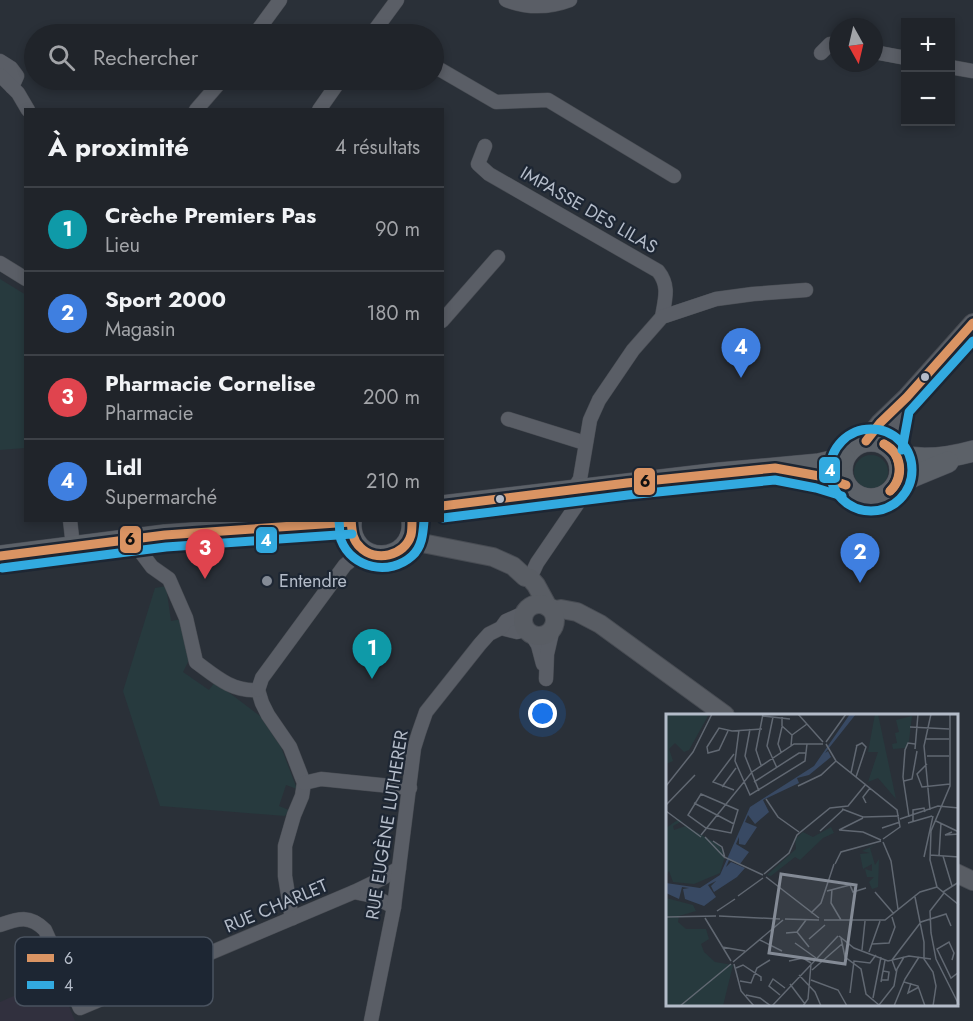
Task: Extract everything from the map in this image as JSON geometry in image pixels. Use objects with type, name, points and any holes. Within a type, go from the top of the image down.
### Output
[{"type":"main road","points":[[866,441],[883,444],[893,452],[907,458],[935,458],[967,453],[914,476],[888,494],[870,500],[852,493],[842,476],[844,458],[857,444],[866,441]]},
{"type":"main road","points":[[893,452],[899,461],[900,474],[895,487]]},
{"type":"main road","points":[[444,506],[819,464],[844,458]]},
{"type":"main road","points":[[775,468],[819,476],[846,485]]},
{"type":"main road","points":[[0,556],[165,535],[338,522]]},
{"type":"main road","points":[[351,522],[351,533],[355,543],[363,551],[381,557],[400,551],[407,544],[411,528]]},
{"type":"street","points":[[262,24],[280,0]]},
{"type":"street","points":[[381,24],[397,0]]},
{"type":"street","points":[[506,0],[537,7],[570,0]]},
{"type":"street","points":[[821,53],[829,45]]},
{"type":"street","points":[[883,54],[901,57]]},
{"type":"street","points":[[0,61],[11,68],[17,76],[12,87]]},
{"type":"street","points":[[955,68],[973,71]]},
{"type":"street","points":[[444,72],[496,102],[548,100],[674,176]]},
{"type":"street","points":[[0,75],[18,93],[27,108]]},
{"type":"street","points":[[198,108],[213,90]]},
{"type":"street","points":[[320,108],[333,90]]},
{"type":"street","name":"IMPASSE DES LILAS","points":[[485,146],[478,164],[489,174],[658,271],[664,279],[666,297],[662,317]]},
{"type":"street","points":[[444,319],[498,257]]},
{"type":"street","points":[[0,263],[24,278]]},
{"type":"street","points":[[411,528],[422,543],[493,557],[513,566],[527,577],[536,585],[555,617],[546,654],[546,673],[538,645],[528,625],[527,577],[578,503],[583,489],[580,479],[585,442],[590,420],[599,400],[633,350],[662,317],[716,299],[806,290]]},
{"type":"street","points":[[866,441],[973,323]]},
{"type":"street","points":[[893,452],[898,406]]},
{"type":"street","points":[[508,419],[585,442]]},
{"type":"street","points":[[70,522],[73,546]]},
{"type":"street","points":[[131,539],[152,567],[170,579],[186,618],[196,662],[221,681],[234,687],[247,691],[258,690]]},
{"type":"street","points":[[293,918],[285,876],[285,846],[302,796],[304,783],[290,747],[267,715],[258,690],[262,678],[345,565],[363,551]]},
{"type":"street","points":[[528,625],[533,606],[538,604],[577,612],[600,624],[724,714]]},
{"type":"street","points":[[528,625],[537,636],[543,636],[563,622],[585,616]]},
{"type":"street","name":"RUE EUGÈNE LUTHERER","points":[[371,1021],[394,907],[418,732],[426,712],[489,634],[501,628],[506,621],[528,625]]},
{"type":"street","points":[[304,783],[321,779],[410,788]]},
{"type":"street","name":"RUE CHARLET","points":[[213,952],[354,892],[399,868]]},
{"type":"street","points":[[958,874],[973,881]]},
{"type":"street","name":"RUE CHARLET","points":[[354,892],[373,896],[394,907]]},
{"type":"street","name":"RUE CHARLET","points":[[0,925],[28,919],[36,922],[45,930],[48,937]]},
{"type":"shaded area","points":[[15,995],[15,1006],[69,1006],[75,1021],[0,1021],[0,1002]]},
{"type":"green space","points":[[0,279],[24,294],[24,448],[0,450]]},
{"type":"green space","points":[[871,455],[883,460],[888,472],[883,484],[871,489],[859,484],[854,472],[859,460]]},
{"type":"green space","points":[[166,586],[171,621],[182,619],[191,656],[183,672],[209,690],[215,682],[260,716],[281,747],[297,789],[286,785],[279,806],[289,810],[285,816],[160,806],[123,691],[155,588]]},
{"type":"transit line","name":"6","points":[[866,441],[973,323]]},
{"type":"transit line","name":"4","points":[[902,450],[909,412],[973,341]]},
{"type":"transit line","name":"4","points":[[871,429],[887,432],[900,441],[909,454],[912,470],[909,486],[900,499],[887,508],[871,511],[855,508],[842,499],[833,486],[830,470],[833,454],[842,441],[855,432],[871,429]]},
{"type":"transit line","name":"6","points":[[884,444],[895,453],[899,466],[898,479],[890,491]]},
{"type":"transit line","name":"6","points":[[884,444],[895,454],[899,464],[898,479],[890,491]]},
{"type":"transit line","name":"6","points":[[444,506],[627,483],[775,468],[819,476],[846,485]]},
{"type":"transit line","name":"4","points":[[444,518],[628,495],[775,480],[842,496]]},
{"type":"transit line","name":"4","points":[[339,522],[340,538],[346,550],[362,563],[383,567],[393,566],[412,556],[418,549],[424,522]]},
{"type":"transit line","name":"6","points":[[351,522],[357,544],[366,552],[381,556],[403,548],[408,542],[412,522]]},
{"type":"transit line","name":"6","points":[[0,556],[165,535],[351,522]]},
{"type":"transit line","name":"4","points":[[2,568],[166,547],[352,534]]},
{"type":"place","name":"Lidl","points":[[741,378]]},
{"type":"place","name":"Pharmacie Cornelise","points":[[205,579]]},
{"type":"place","name":"Entendre","points":[[267,581]]},
{"type":"place","name":"Sport 2000","points":[[860,583]]},
{"type":"place","name":"Crèche Premiers Pas","points":[[372,679]]}]
